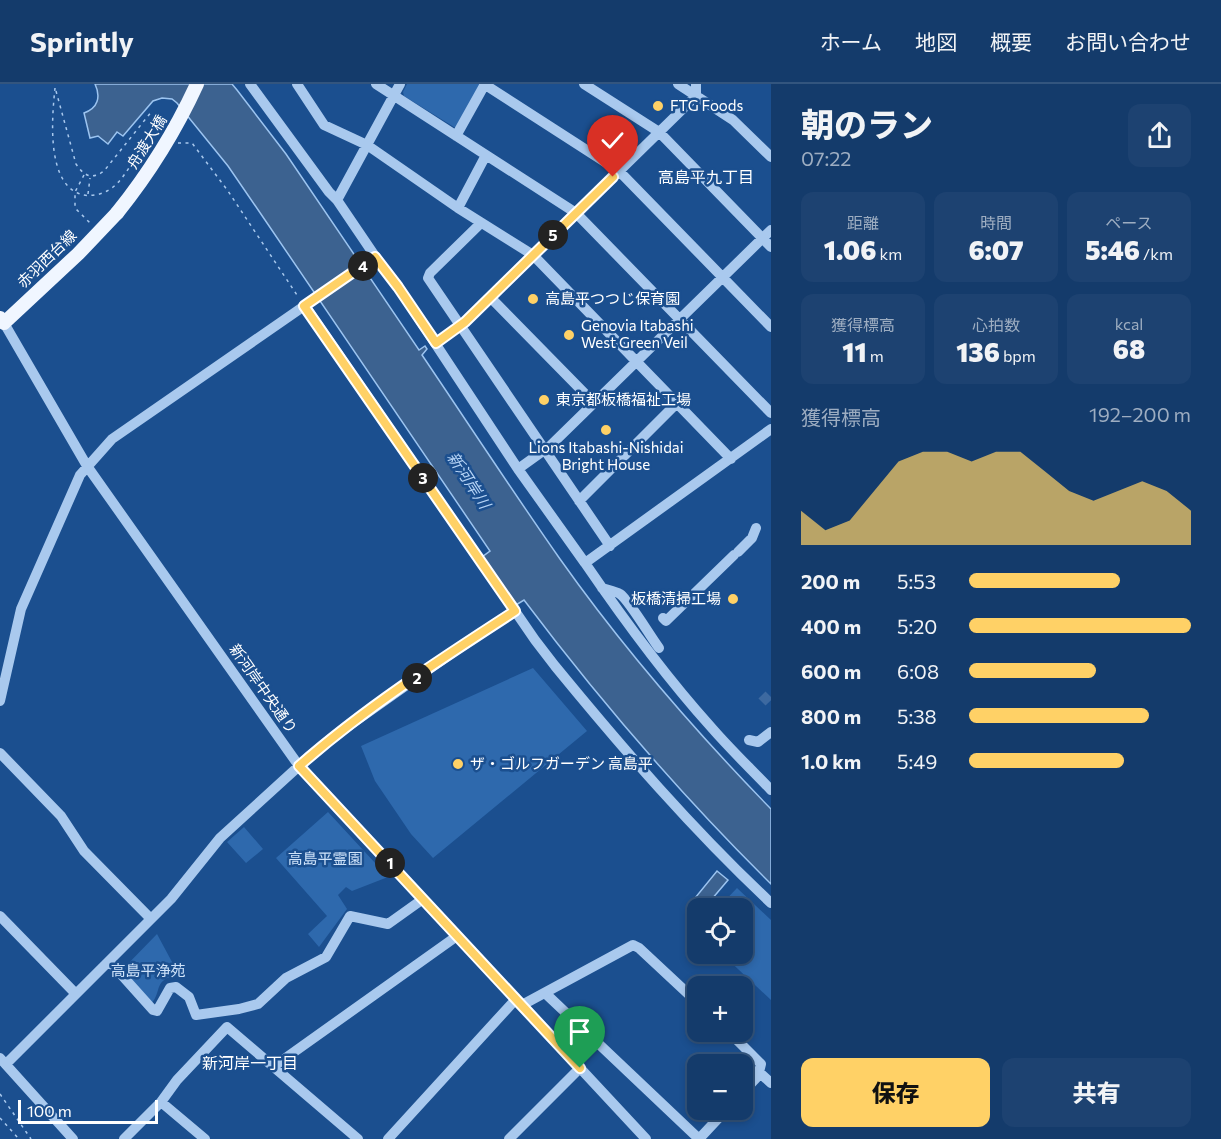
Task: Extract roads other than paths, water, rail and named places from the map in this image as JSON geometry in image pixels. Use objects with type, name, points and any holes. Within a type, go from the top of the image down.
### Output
[{"type":"main road","name":"舟渡大橋","points":[[117,213],[139,186],[174,132],[197,84]]},
{"type":"main road","name":"赤羽西台線","points":[[2,321],[117,213]]},
{"type":"street","points":[[297,84],[324,125],[367,145],[458,208],[533,255],[732,459]]},
{"type":"street","points":[[376,84],[576,213],[771,413]]},
{"type":"street","points":[[337,200],[400,84]]},
{"type":"street","points":[[456,136],[485,84],[618,171],[771,327]]},
{"type":"street","points":[[584,84],[659,132],[771,247]]},
{"type":"street","points":[[678,84],[740,126],[771,157]]},
{"type":"street","points":[[436,343],[460,326],[696,96],[696,84]]},
{"type":"street","points":[[254,85],[322,184],[337,200],[398,287],[518,469],[623,619],[710,726],[771,790]]},
{"type":"street","points":[[458,208],[486,155]]},
{"type":"street","points":[[481,223],[430,273],[428,278],[610,546]]},
{"type":"street","points":[[518,469],[545,451],[771,230]]},
{"type":"street","points":[[0,701],[21,609],[80,475],[87,466],[112,440],[375,257]]},
{"type":"street","points":[[490,297],[594,403]]},
{"type":"street","points":[[306,305],[555,666],[657,786],[726,861],[771,903]]},
{"type":"street","name":"新河岸中央通り","points":[[2,321],[87,466],[299,766],[646,1139]]},
{"type":"street","points":[[579,501],[678,404]]},
{"type":"street","points":[[585,563],[771,429]]},
{"type":"street","points":[[663,618],[666,621],[736,554],[752,538],[756,528]]},
{"type":"street","points":[[602,588],[620,594],[626,600],[659,648]]},
{"type":"street","points":[[73,1139],[3,1061],[110,962],[171,899],[220,838],[299,766],[338,733],[515,611]]},
{"type":"street","points":[[749,740],[758,741],[771,732]]},
{"type":"street","points":[[0,753],[61,816],[84,851],[151,919]]},
{"type":"street","points":[[110,962],[153,1010],[157,1011],[170,988],[176,987],[189,998],[196,1015],[239,1009],[258,1004],[286,978],[326,957],[350,916],[388,924],[423,899]]},
{"type":"street","points":[[0,916],[76,994]]},
{"type":"street","points":[[273,1067],[458,936]]},
{"type":"street","points":[[388,1139],[519,1002],[545,993],[633,945],[687,993]]},
{"type":"street","points":[[545,993],[699,1139],[717,1120]]},
{"type":"street","points":[[124,1139],[161,1102],[177,1080],[227,1027],[358,1139]]},
{"type":"street","points":[[740,1042],[759,1060],[761,1065],[760,1073],[753,1081]]},
{"type":"street","points":[[515,1137],[580,1068]]},
{"type":"street","points":[[760,1073],[771,1083]]},
{"type":"street","points":[[161,1102],[205,1139]]},
{"type":"water","name":"新河岸川","points":[[95,84],[232,84],[286,154],[419,350],[425,346],[427,349],[422,355],[584,592],[661,688],[771,809],[771,884],[642,746],[524,600],[516,605],[482,557],[490,551],[228,166],[177,103],[172,99],[162,98],[153,101],[123,136],[117,132],[108,144],[98,136],[90,138],[84,113],[97,102],[98,93]]},
{"type":"water","points":[[717,871],[728,880],[713,898],[695,898]]},
{"type":"tunnel","points":[[762,695],[771,704]]},
{"type":"place","name":"FTG Foods","points":[[658,106]]},
{"type":"place","name":"高島平つつじ保育園","points":[[533,299]]},
{"type":"place","name":"Genovia Itabashi West Green Veil","points":[[569,335]]},
{"type":"place","name":"東京都板橋福祉工場","points":[[544,400]]},
{"type":"place","name":"Lions Itabashi-Nishidai Bright House","points":[[606,430]]},
{"type":"place","name":"板橋清掃工場","points":[[733,599]]},
{"type":"place","name":"ザ・ゴルフガーデン 高島平","points":[[458,764]]},
{"type":"district","name":"高島平九丁目","points":[[706,177]]},
{"type":"district","name":"新河岸一丁目","points":[[250,1063]]},
{"type":"park label","name":"高島平霊園","points":[[325,859]]},
{"type":"park label","name":"高島平浄苑","points":[[148,971]]}]
